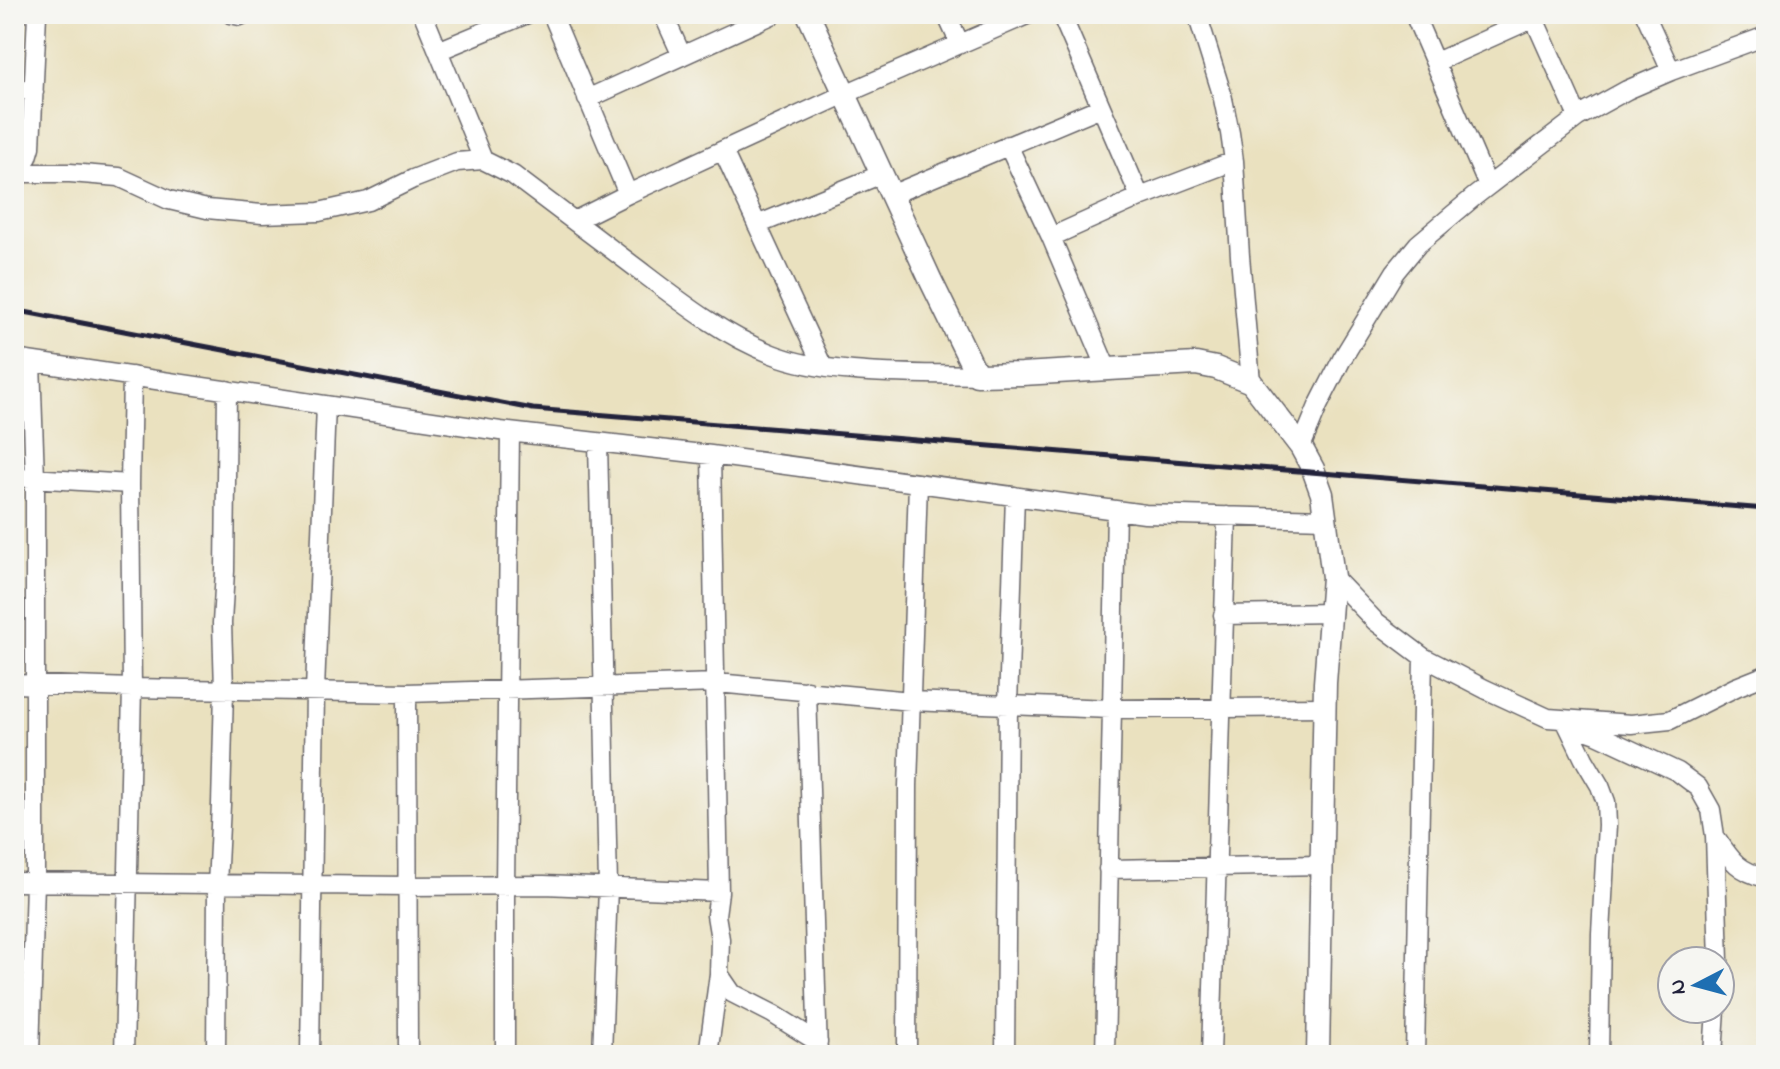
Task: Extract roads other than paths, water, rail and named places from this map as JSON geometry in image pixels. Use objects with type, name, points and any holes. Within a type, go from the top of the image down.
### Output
[{"type":"street","points":[[14,174],[28,157],[31,147],[37,14]]},
{"type":"street","points":[[231,14],[244,14]]},
{"type":"street","points":[[423,14],[483,160]]},
{"type":"street","points":[[438,51],[527,14]]},
{"type":"street","points":[[552,14],[628,194]]},
{"type":"street","points":[[663,14],[682,56]]},
{"type":"street","points":[[587,99],[774,14]]},
{"type":"street","points":[[808,14],[977,375]]},
{"type":"street","points":[[946,14],[960,44]]},
{"type":"street","points":[[574,221],[845,94],[1029,14]]},
{"type":"street","points":[[1061,14],[1140,197]]},
{"type":"street","points":[[1197,14],[1222,94],[1234,161],[1251,382]]},
{"type":"street","points":[[1414,14],[1488,186]]},
{"type":"street","points":[[1645,14],[1671,71]]},
{"type":"street","points":[[1436,62],[1533,16],[1578,117]]},
{"type":"street","points":[[1301,447],[1342,359],[1395,272],[1418,244],[1578,117],[1627,90],[1671,71],[1766,36]]},
{"type":"street","points":[[14,88],[34,92]]},
{"type":"street","points":[[757,225],[1008,145],[1101,107]]},
{"type":"street","points":[[1008,145],[1107,369]]},
{"type":"street","points":[[723,151],[823,367]]},
{"type":"street","points":[[14,174],[70,173],[119,177],[169,200],[207,209],[262,214],[319,212],[368,201],[457,162],[483,160],[513,175],[722,329],[773,355],[823,367],[871,372],[977,375],[1196,364],[1216,368],[1251,382],[1301,447],[1313,469],[1322,494],[1333,577],[1325,683],[1318,1055]]},
{"type":"street","points":[[1051,237],[1140,197],[1234,161]]},
{"type":"street","points":[[30,1055],[35,882],[35,478],[22,360],[510,432],[711,455],[1145,514],[1326,519]]},
{"type":"street","points":[[124,1055],[132,688],[132,376]]},
{"type":"street","points":[[216,1055],[227,390]]},
{"type":"street","points":[[310,1055],[315,691],[326,405]]},
{"type":"street","points":[[505,1055],[510,432]]},
{"type":"street","points":[[598,442],[608,886],[602,1055]]},
{"type":"street","points":[[708,1055],[719,974],[720,939],[716,915],[719,892],[717,683],[711,455]]},
{"type":"street","points":[[14,477],[130,484]]},
{"type":"street","points":[[907,1055],[908,786],[918,483]]},
{"type":"street","points":[[1005,1055],[1008,705],[1015,496]]},
{"type":"street","points":[[1105,1055],[1116,510]]},
{"type":"street","points":[[1211,1055],[1227,516]]},
{"type":"street","points":[[1333,577],[1375,621],[1423,657],[1548,718],[1597,734],[1678,772],[1698,787],[1711,810],[1715,836],[1718,945]]},
{"type":"street","points":[[1223,615],[1332,613]]},
{"type":"street","points":[[1415,1055],[1423,657]]},
{"type":"street","points":[[1548,718],[1631,724],[1670,720],[1766,675]]},
{"type":"street","points":[[14,684],[407,693],[717,683],[911,701],[1008,705],[1111,709],[1325,707]]},
{"type":"street","points":[[807,690],[818,1048]]},
{"type":"street","points":[[407,693],[408,1055]]},
{"type":"street","points":[[1567,724],[1606,802],[1599,1055]]},
{"type":"street","points":[[1715,836],[1736,866],[1749,874],[1766,878]]},
{"type":"street","points":[[1108,869],[1321,865]]},
{"type":"street","points":[[14,882],[608,886],[719,892]]},
{"type":"street","points":[[719,974],[732,993],[773,1014],[818,1048]]},
{"type":"street","points":[[1713,1055],[1715,1025]]},
{"type":"railway","points":[[14,310],[533,409],[1766,509]]}]
